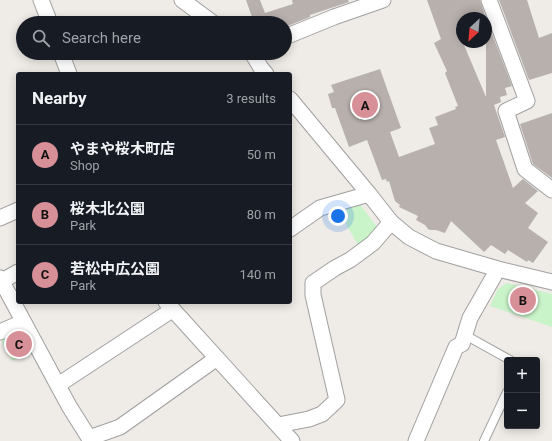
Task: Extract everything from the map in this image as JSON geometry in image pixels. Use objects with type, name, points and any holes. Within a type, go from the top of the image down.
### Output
[{"type":"street","points":[[41,0],[47,16]]},
{"type":"street","points":[[182,0],[204,16]]},
{"type":"street","points":[[292,34],[334,17],[383,0]]},
{"type":"street","points":[[489,0],[528,101],[506,111],[508,118],[525,169],[552,190]]},
{"type":"street","points":[[64,60],[68,72]]},
{"type":"street","points":[[256,60],[264,72]]},
{"type":"street","points":[[292,101],[391,222],[409,237],[436,251],[498,269],[551,280]]},
{"type":"street","points":[[292,228],[320,208],[369,194]]},
{"type":"street","points":[[0,218],[16,211]]},
{"type":"street","points":[[278,425],[309,419],[322,414],[336,400],[313,295],[313,283],[350,260],[373,243],[391,222]]},
{"type":"street","points":[[416,441],[456,347],[462,344],[470,318],[498,269]]},
{"type":"street","points":[[16,273],[1,280],[58,386],[90,440],[120,427],[217,358]]},
{"type":"street","points":[[58,386],[169,306],[292,441]]},
{"type":"street","points":[[0,332],[23,322]]},
{"type":"lane","points":[[465,335],[505,357]]},
{"type":"lane","points":[[484,441],[507,393]]},
{"type":"green space","points":[[359,203],[377,227],[374,235],[358,245],[338,210]]},
{"type":"green space","points":[[507,283],[552,294],[552,327],[490,306],[498,289]]},
{"type":"green space","points":[[23,329],[38,350],[12,361],[0,338]]},
{"type":"building","points":[[246,0],[260,0],[265,13],[293,4],[292,0],[348,0],[349,2],[310,15],[310,17],[292,24],[292,16],[252,16]]},
{"type":"building","points":[[427,0],[480,0],[484,12],[456,12],[456,48],[465,48],[486,97],[486,48],[492,48],[492,34],[512,86],[505,88],[507,95],[500,97],[501,102],[494,105],[505,137],[496,140],[513,188],[523,179],[538,191],[525,203],[538,213],[528,228],[548,242],[533,263],[528,260],[527,262],[508,250],[505,254],[491,245],[484,252],[451,221],[445,233],[430,230],[416,220],[418,216],[399,207],[400,205],[395,201],[389,181],[387,182],[386,179],[382,180],[367,140],[349,147],[335,108],[332,108],[328,94],[334,92],[331,85],[380,69],[401,128],[390,132],[399,157],[435,144],[429,128],[438,125],[435,117],[456,109],[455,107],[458,106],[445,73],[447,71],[434,43],[441,39]]},
{"type":"building","points":[[499,0],[527,0],[539,38],[552,33],[552,73],[529,80]]},
{"type":"building","points":[[552,113],[552,178],[533,164],[520,124]]},
{"type":"place","name":"やまや桜木町店","points":[[365,105]]},
{"type":"place","name":"桜木北公園","points":[[523,300]]},
{"type":"place","name":"若松中広公園","points":[[19,344]]}]
